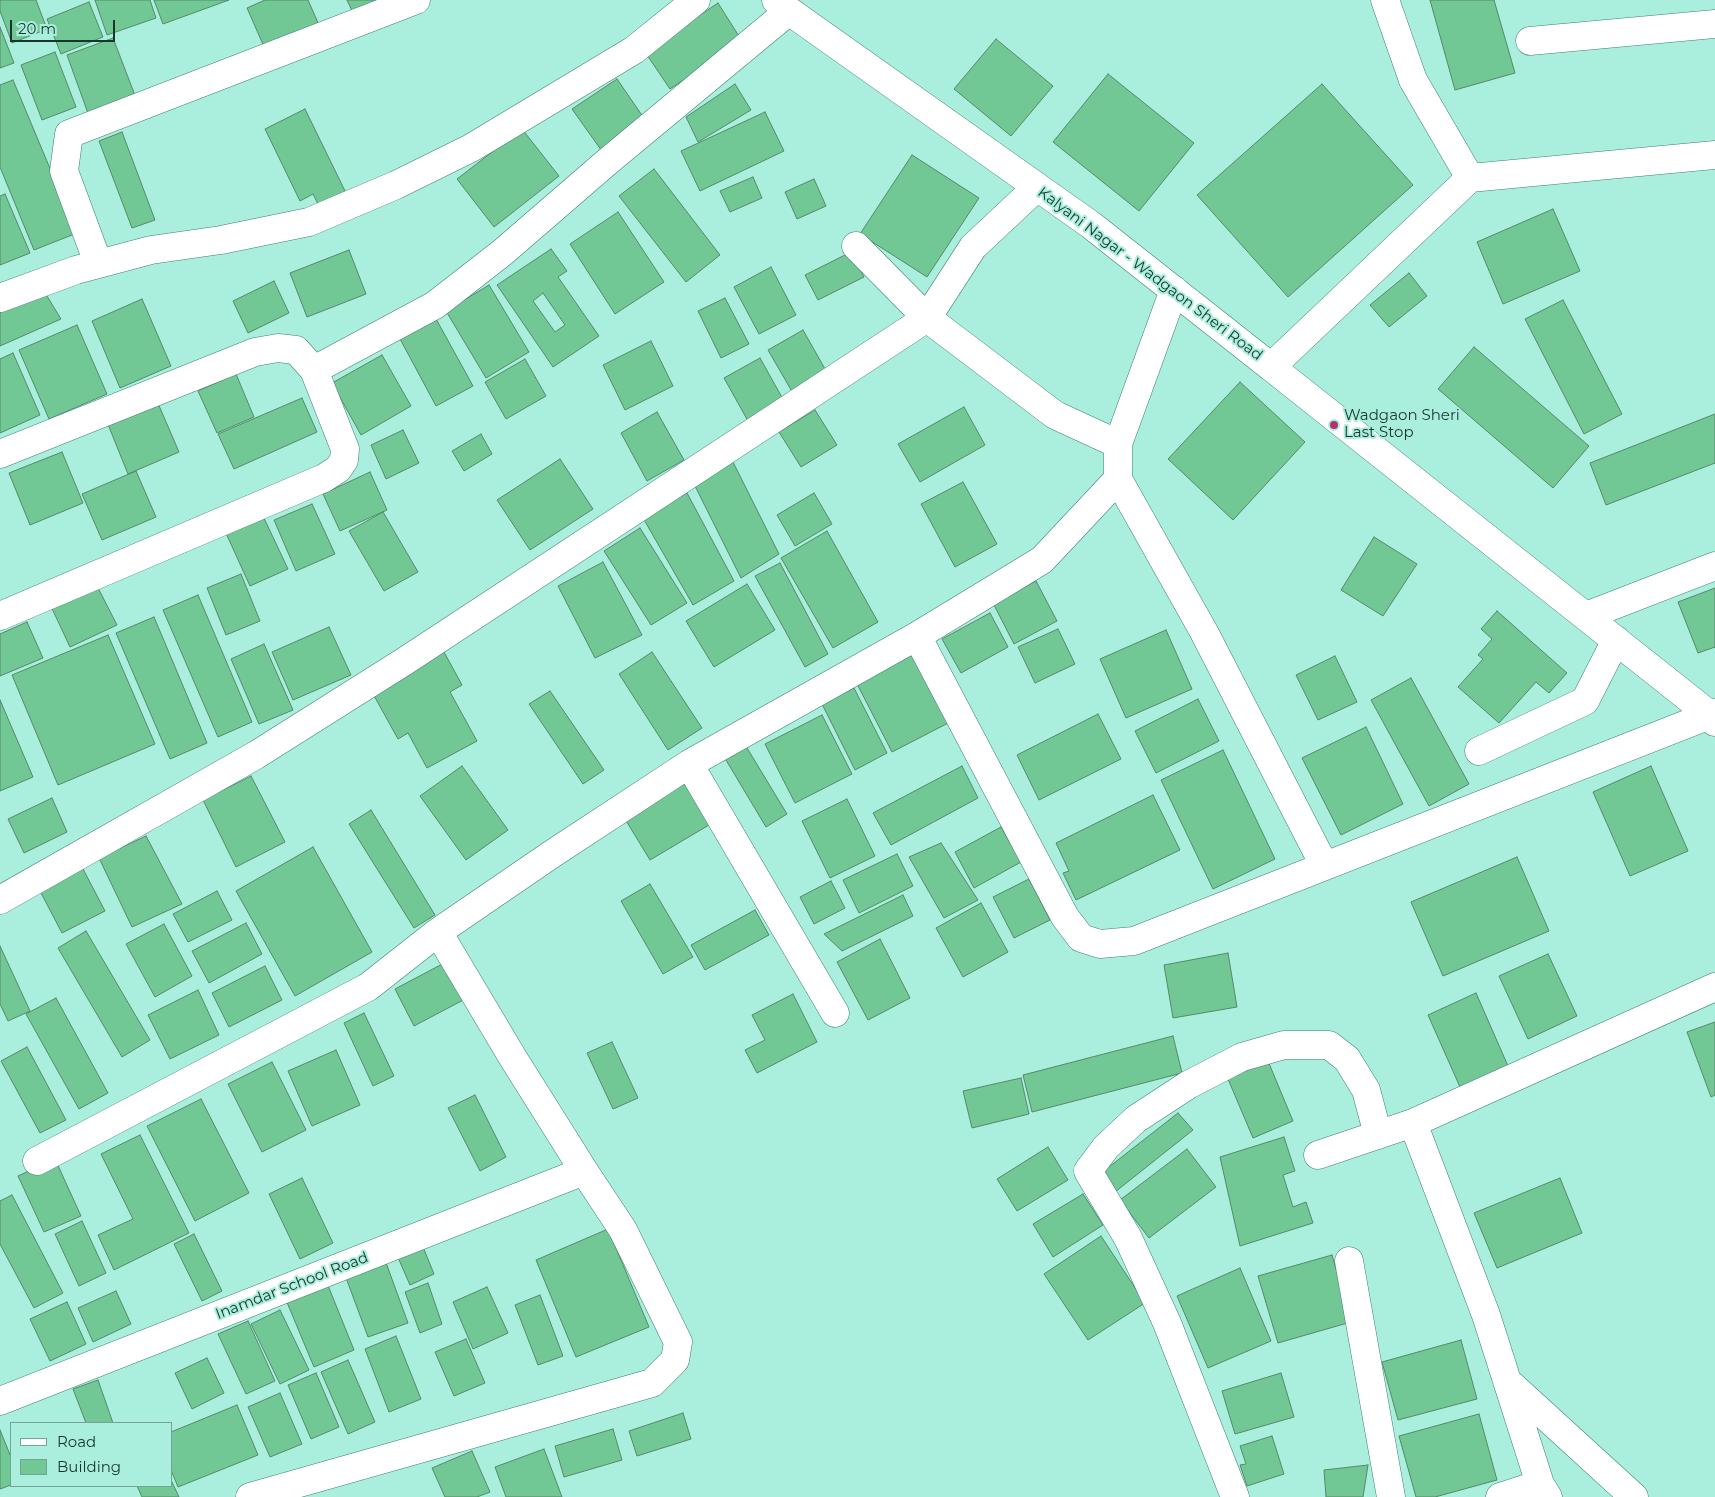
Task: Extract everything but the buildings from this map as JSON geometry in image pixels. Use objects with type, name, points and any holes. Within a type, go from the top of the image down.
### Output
[{"type":"street","points":[[98,264],[64,171],[69,134],[416,0]]},
{"type":"street","points":[[0,298],[76,270],[151,250],[221,240],[309,222],[396,185],[471,148],[634,50],[696,0]]},
{"type":"street","points":[[1385,0],[1413,80],[1470,178],[1715,155]]},
{"type":"street","points":[[314,370],[435,305],[503,252],[607,162],[782,5]]},
{"type":"street","name":"Kalyani Nagar - Wadgaon Sheri Road","points":[[782,5],[1091,225],[1271,366],[1470,178]]},
{"type":"street","points":[[1530,41],[1715,24]]},
{"type":"street","points":[[0,900],[256,755],[405,661],[926,318],[973,246],[1037,187]]},
{"type":"street","points":[[856,246],[926,318],[1055,415],[1118,444]]},
{"type":"street","points":[[1174,290],[1118,444],[1118,479],[1204,632],[1324,865]]},
{"type":"street","points":[[0,454],[255,352],[278,348],[296,350],[314,370],[345,449],[344,460],[338,469],[324,478],[0,616]]},
{"type":"street","points":[[1271,366],[1713,717]]},
{"type":"street","points":[[37,1161],[368,987],[438,932],[689,764],[916,636],[1042,560],[1118,479]]},
{"type":"street","points":[[1586,616],[1715,566]]},
{"type":"street","points":[[916,636],[1065,918],[1080,938],[1100,944],[1134,941],[1324,865],[1713,717]]},
{"type":"street","points":[[1479,751],[1585,701],[1616,640]]},
{"type":"street","points":[[689,764],[835,1013]]},
{"type":"street","points":[[250,1497],[652,1383],[675,1360],[678,1342],[623,1230],[584,1172],[513,1058],[438,932]]},
{"type":"street","points":[[1318,1155],[1413,1123],[1715,987]]},
{"type":"street","points":[[1234,1497],[1167,1323],[1128,1238],[1088,1171],[1106,1147],[1136,1119],[1180,1090],[1242,1057],[1284,1045],[1329,1045],[1347,1058],[1366,1090],[1378,1135]]},
{"type":"street","points":[[1413,1123],[1486,1316],[1544,1490],[1500,1497]]},
{"type":"street","name":"Inamdar School Road","points":[[0,1401],[584,1172]]},
{"type":"street","points":[[1349,1261],[1391,1497]]},
{"type":"street","points":[[1506,1380],[1634,1497]]},
{"type":"place","name":"Wadgaon Sheri Last Stop","points":[[1334,425]]}]
